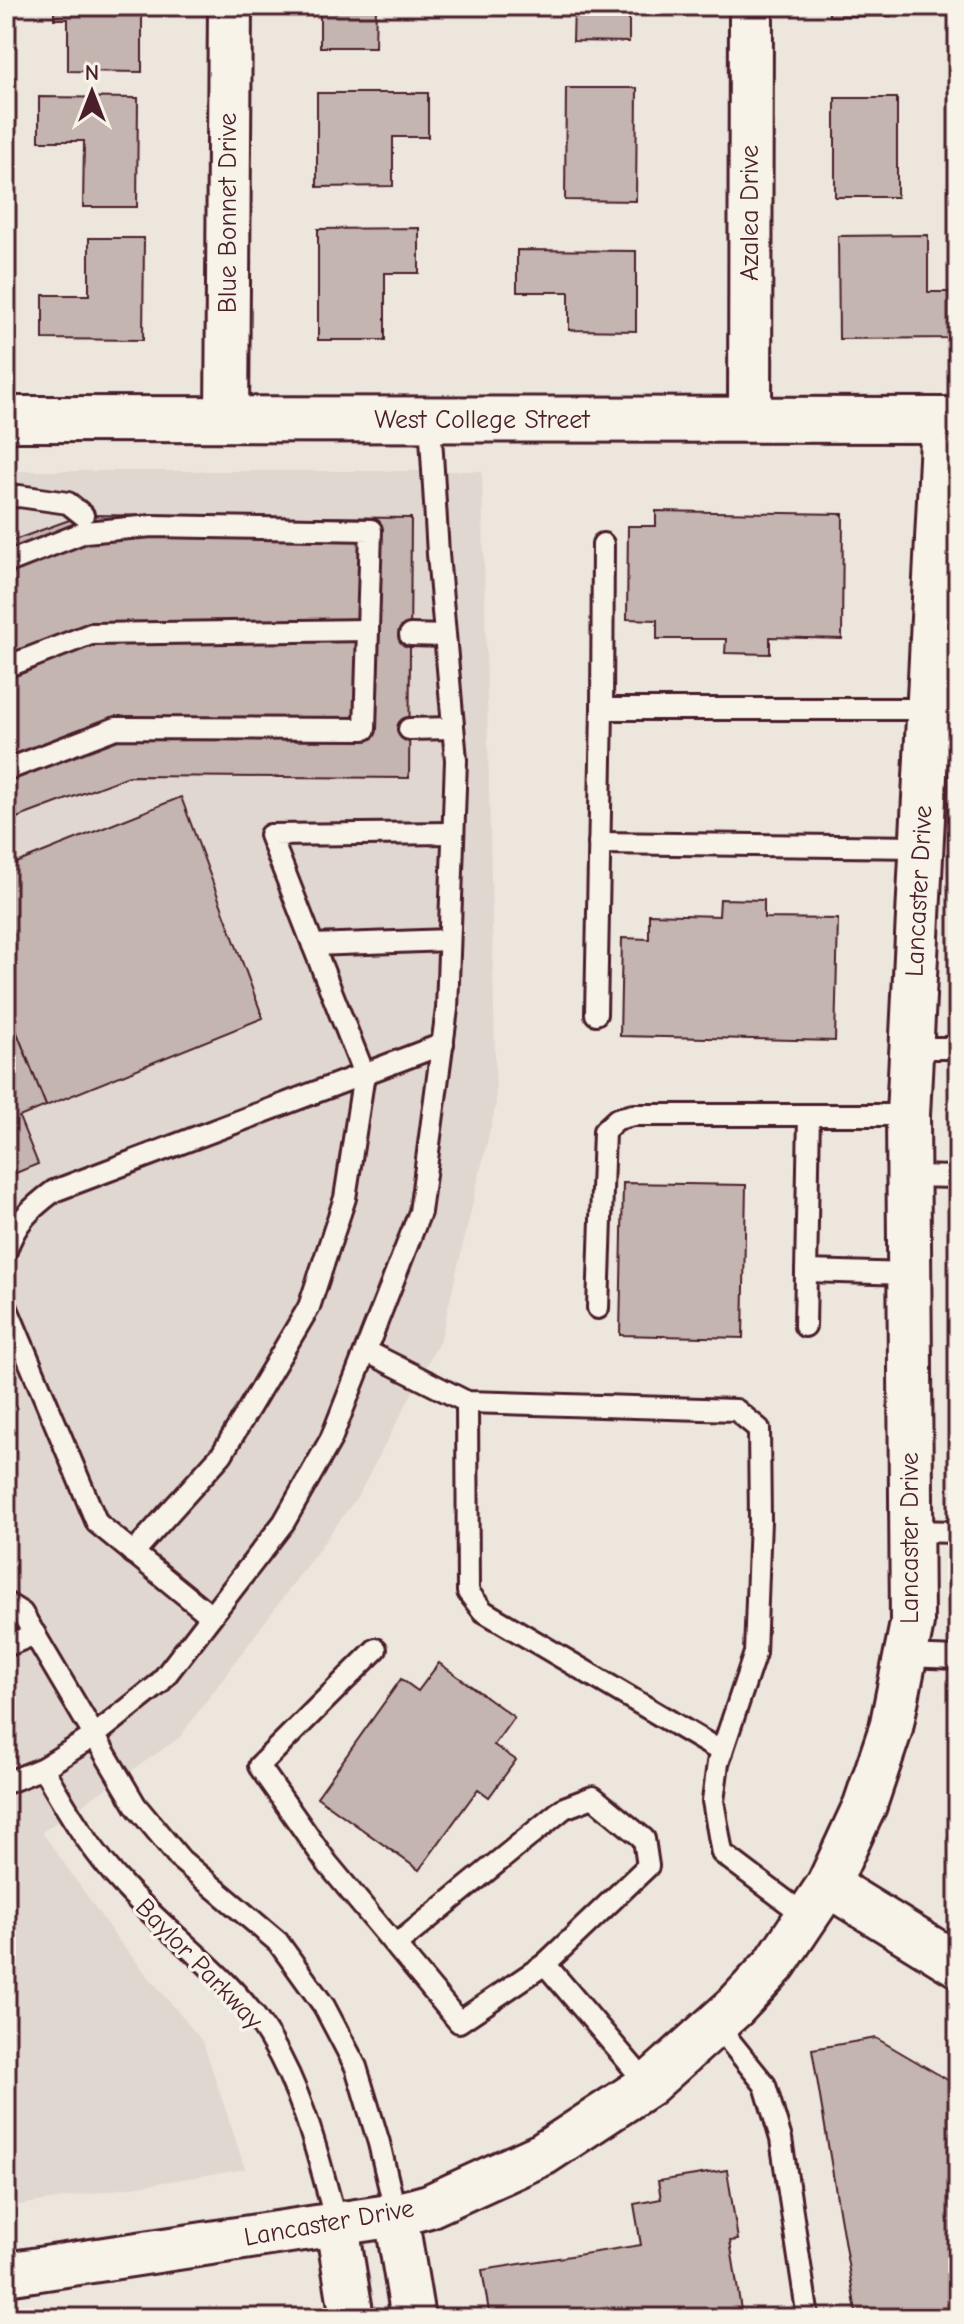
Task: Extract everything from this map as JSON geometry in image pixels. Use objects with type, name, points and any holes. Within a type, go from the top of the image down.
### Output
[{"type":"street","name":"Blue Bonnet Drive","points":[[227,419],[230,6]]},
{"type":"street","name":"Azalea Drive","points":[[750,420],[751,6]]},
{"type":"street","name":"West College Street","points":[[6,419],[950,420]]},
{"type":"street","name":"Lancaster Drive","points":[[6,2274],[396,2215],[429,2206],[543,2154],[648,2085],[716,2024],[775,1964],[817,1901],[865,1805],[891,1728],[912,1623],[908,1115],[928,709],[944,650],[950,420]]},
{"type":"street","points":[[817,1901],[958,1965]]},
{"type":"street","points":[[396,2215],[413,2318]]},
{"type":"street","name":"Baylor Parkway","points":[[337,2226],[352,2318]]},
{"type":"lane","points":[[6,1783],[43,1768],[94,1736],[159,1684],[284,1522],[331,1439],[420,1212],[447,1009],[456,760],[430,420]]},
{"type":"lane","points":[[6,497],[68,503],[83,515]]},
{"type":"lane","points":[[6,563],[85,532],[152,526],[371,530],[365,729],[116,728],[6,770]]},
{"type":"lane","points":[[596,1014],[603,544]]},
{"type":"lane","points":[[6,667],[91,634],[368,630]]},
{"type":"lane","points":[[410,635],[445,636]]},
{"type":"lane","points":[[602,709],[928,709]]},
{"type":"lane","points":[[409,729],[453,728]]},
{"type":"lane","points":[[133,1553],[222,1454],[309,1307],[345,1198],[364,1074],[270,835],[453,833]]},
{"type":"lane","points":[[599,843],[921,847]]},
{"type":"lane","points":[[313,945],[449,940]]},
{"type":"lane","points":[[6,1251],[11,1234],[29,1209],[54,1191],[443,1044]]},
{"type":"lane","points":[[911,1048],[958,1048]]},
{"type":"lane","points":[[598,1308],[604,1131],[617,1119],[633,1115],[908,1115]]},
{"type":"lane","points":[[805,1326],[809,1115]]},
{"type":"lane","points":[[908,1176],[958,1177]]},
{"type":"lane","points":[[806,1271],[909,1274]]},
{"type":"lane","points":[[6,1306],[97,1523],[211,1616]]},
{"type":"lane","points":[[366,1351],[467,1402],[736,1410],[759,1429],[760,1520],[755,1653],[722,1752],[713,1801],[722,1853],[817,1901]]},
{"type":"lane","points":[[467,1402],[468,1592],[483,1611],[722,1752]]},
{"type":"lane","points":[[911,1531],[958,1532]]},
{"type":"lane","points":[[6,1603],[22,1613],[136,1806],[181,1860],[278,1942],[324,2006],[356,2067],[396,2215]]},
{"type":"lane","points":[[6,1646],[35,1634]]},
{"type":"lane","points":[[376,1649],[259,1766],[327,1863],[459,2022],[545,1964],[648,1866],[644,1839],[593,1797],[564,1808],[396,1945]]},
{"type":"lane","points":[[905,1656],[958,1658]]},
{"type":"lane","name":"Baylor Parkway","points":[[43,1768],[71,1819],[125,1888],[228,1986],[268,2036],[304,2107],[337,2226]]},
{"type":"lane","points":[[545,1964],[648,2085]]},
{"type":"lane","points":[[716,2024],[765,2085],[781,2139],[808,2318]]},
{"type":"shaded area","points":[[6,471],[482,471],[496,1104],[441,1338],[358,1496],[179,1738],[42,1832],[118,1940],[203,2042],[245,2169],[6,2207]]},
{"type":"building","points":[[54,6],[142,6],[142,72],[68,71],[68,19],[54,19]]},
{"type":"building","points":[[320,6],[376,6],[375,47],[320,47]]},
{"type":"building","points":[[574,6],[629,6],[629,42],[573,41]]},
{"type":"building","points":[[829,6],[891,6],[891,16],[829,16]]},
{"type":"building","points":[[566,88],[637,88],[636,201],[565,200]]},
{"type":"building","points":[[317,93],[428,93],[428,137],[393,137],[393,186],[317,187]]},
{"type":"building","points":[[39,97],[138,98],[137,207],[83,207],[84,141],[39,141]]},
{"type":"building","points":[[835,98],[897,98],[897,197],[835,197]]},
{"type":"building","points":[[419,228],[419,273],[385,273],[385,340],[318,340],[318,229]]},
{"type":"building","points":[[928,235],[928,292],[952,292],[952,338],[839,339],[838,236]]},
{"type":"building","points":[[89,238],[144,238],[143,340],[43,339],[43,295],[89,295]]},
{"type":"building","points":[[517,250],[636,251],[636,331],[569,330],[569,292],[517,292]]},
{"type":"building","points":[[656,511],[843,514],[842,639],[770,637],[770,654],[725,653],[726,639],[657,639],[657,620],[627,619],[628,526],[656,526]]},
{"type":"building","points":[[83,515],[411,518],[409,778],[129,776],[6,822],[6,543]]},
{"type":"building","points":[[181,797],[263,1018],[46,1106],[6,1005],[6,867]]},
{"type":"building","points":[[720,899],[764,900],[764,918],[838,919],[835,1041],[620,1036],[622,938],[649,939],[649,914],[719,916]]},
{"type":"building","points":[[6,1005],[46,1106],[19,1117],[38,1164],[6,1177]]},
{"type":"building","points":[[623,1183],[746,1185],[743,1338],[620,1335]]},
{"type":"building","points":[[439,1663],[514,1717],[494,1745],[516,1760],[489,1797],[478,1789],[419,1870],[317,1797],[401,1679],[418,1691]]},
{"type":"building","points":[[876,2038],[958,2086],[958,2318],[857,2318],[812,2049]]},
{"type":"building","points":[[727,2170],[738,2240],[730,2241],[742,2316],[752,2314],[753,2318],[490,2318],[482,2270],[641,2245],[634,2204],[661,2199],[658,2181]]}]
